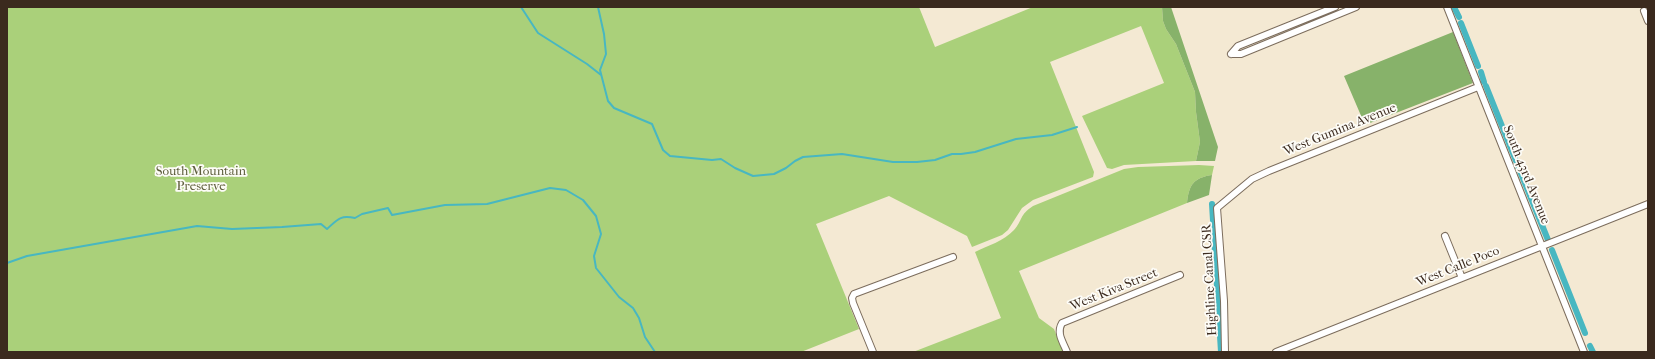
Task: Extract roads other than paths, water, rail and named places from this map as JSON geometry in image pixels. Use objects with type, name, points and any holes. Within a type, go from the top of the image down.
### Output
[{"type":"street","points":[[1335,7],[1238,46],[1231,54],[1241,54],[1356,7]]},
{"type":"street","name":"South 43rd Avenue","points":[[1447,7],[1584,352]]},
{"type":"street","points":[[1644,11],[1648,21]]},
{"type":"street","name":"West Gumina Avenue","points":[[1217,208],[1252,179],[1269,171],[1478,87]]},
{"type":"street","name":"West Calle Poco","points":[[1276,352],[1648,204]]},
{"type":"street","name":"Highline Canal CSR","points":[[1217,208],[1224,301],[1225,352]]},
{"type":"street","points":[[1445,236],[1462,278]]},
{"type":"street","points":[[873,352],[853,303],[852,298],[854,294],[953,257]]},
{"type":"street","name":"West Kiva Street","points":[[1067,352],[1060,334],[1059,328],[1062,323],[1180,275]]},
{"type":"waterway","points":[[521,7],[538,33],[587,64],[601,75]]},
{"type":"waterway","points":[[598,7],[604,34],[606,54],[600,70],[608,101],[614,108],[652,124],[663,150],[670,156],[712,160],[721,159],[735,168],[753,176],[774,174],[803,157],[842,154],[893,162],[935,160],[952,154],[975,152],[1016,139],[1052,135],[1077,127]]},
{"type":"waterway","points":[[1454,7],[1459,17]]},
{"type":"waterway","points":[[1461,23],[1478,66]]},
{"type":"waterway","points":[[1481,72],[1484,82]]},
{"type":"waterway","points":[[1486,86],[1516,161]]},
{"type":"waterway","points":[[1518,166],[1548,240]]},
{"type":"waterway","points":[[7,263],[27,256],[197,226],[232,229],[321,224],[327,229],[337,220],[342,218],[355,218],[362,214],[388,208],[392,215],[445,205],[487,204],[550,188],[566,190],[583,200],[596,216],[601,234],[594,256],[596,268],[619,297],[633,308],[639,318],[645,337],[655,352]]},
{"type":"waterway","points":[[1212,204],[1221,352]]},
{"type":"waterway","points":[[1552,250],[1585,333]]},
{"type":"waterway","points":[[1590,346],[1593,352]]},
{"type":"park label","name":"South Mountain Preserve","points":[[201,180]]}]
